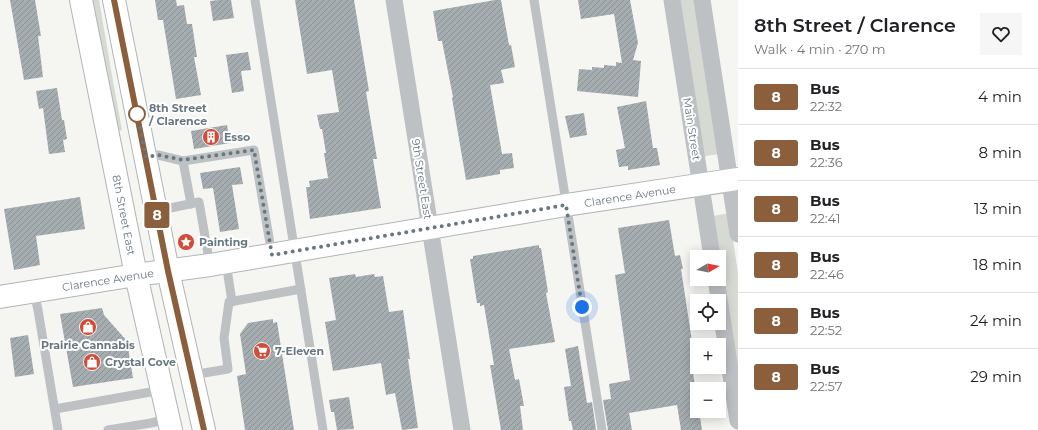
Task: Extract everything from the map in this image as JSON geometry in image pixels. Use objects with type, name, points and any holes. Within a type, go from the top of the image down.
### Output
[{"type":"main road","name":"8th Street East","points":[[81,0],[136,275],[170,425]]},
{"type":"main road","points":[[114,0],[168,271],[204,430]]},
{"type":"main road","name":"Clarence Avenue","points":[[0,297],[136,275],[218,264],[566,205],[734,180]]},
{"type":"street","name":"9th Street East","points":[[394,0],[462,430]]},
{"type":"street","name":"Main Street","points":[[672,0],[711,250]]},
{"type":"street","points":[[702,0],[734,180],[738,234]]},
{"type":"street","points":[[717,286],[738,420]]},
{"type":"lane","points":[[255,0],[296,250],[323,430]]},
{"type":"lane","points":[[534,0],[602,430]]},
{"type":"lane","points":[[146,157],[158,155],[183,160],[254,150],[272,255]]},
{"type":"lane","points":[[183,160],[191,204]]},
{"type":"lane","points":[[156,211],[199,202],[218,264],[232,302]]},
{"type":"lane","points":[[192,375],[228,369],[224,338],[229,302],[301,289]]},
{"type":"lane","points":[[34,292],[58,430]]},
{"type":"lane","points":[[55,408],[162,390]]},
{"type":"lane","points":[[108,430],[170,425]]},
{"type":"shaded area","points":[[88,0],[99,0],[122,130],[118,131]]},
{"type":"shaded area","points":[[679,0],[694,0],[719,154],[699,157]]},
{"type":"shaded area","points":[[730,213],[738,273],[738,371],[724,286],[726,286],[726,250],[718,250],[713,216]]},
{"type":"building","points":[[10,0],[35,0],[41,36],[38,36],[43,77],[24,80]]},
{"type":"building","points":[[155,0],[176,0],[177,6],[184,5],[187,24],[192,24],[197,57],[194,57],[201,95],[176,99],[163,20],[158,20]]},
{"type":"building","points":[[231,0],[234,18],[213,21],[210,1]]},
{"type":"building","points":[[295,0],[354,0],[369,91],[366,92],[377,159],[373,159],[381,208],[310,219],[306,187],[310,187],[309,181],[328,178],[322,129],[320,129],[317,115],[339,112],[332,70],[307,74]]},
{"type":"building","points":[[501,0],[509,45],[511,45],[515,67],[501,70],[504,83],[490,85],[502,154],[512,153],[514,168],[500,170],[500,174],[466,180],[453,97],[442,41],[438,41],[433,11]]},
{"type":"building","points":[[578,0],[630,0],[638,43],[633,60],[641,61],[638,97],[577,91],[579,69],[592,70],[592,67],[604,68],[604,65],[616,66],[616,62],[622,63],[614,14],[581,19]]},
{"type":"building","points":[[248,52],[251,70],[241,71],[244,91],[232,93],[226,55]]},
{"type":"building","points":[[57,88],[62,120],[64,120],[67,139],[63,140],[65,152],[49,154],[43,108],[39,109],[36,91]]},
{"type":"building","points":[[646,101],[653,148],[657,148],[660,165],[628,170],[628,166],[619,167],[616,150],[625,148],[617,107]]},
{"type":"building","points":[[584,113],[587,135],[570,138],[565,116]]},
{"type":"building","name":"Esso","points":[[227,125],[230,143],[194,149],[191,131]]},
{"type":"building","name":"Esso","points":[[240,167],[243,184],[232,185],[239,229],[220,232],[213,188],[203,189],[200,173]]},
{"type":"building","points":[[80,197],[85,229],[36,236],[40,265],[14,270],[4,209]]},
{"type":"building","points":[[669,220],[675,256],[680,255],[683,269],[681,269],[692,338],[690,338],[690,374],[693,374],[694,382],[690,382],[690,418],[700,418],[702,430],[681,430],[677,405],[629,413],[632,430],[608,430],[603,400],[611,399],[609,384],[630,380],[615,275],[625,273],[618,228]]},
{"type":"building","points":[[539,245],[539,248],[541,248],[548,292],[546,293],[555,342],[509,349],[515,380],[519,379],[524,406],[520,406],[523,430],[501,430],[490,365],[494,365],[484,305],[480,306],[480,303],[477,303],[470,259],[473,259],[473,256]]},
{"type":"building","points":[[355,274],[356,277],[374,274],[375,277],[383,276],[389,312],[403,310],[410,359],[408,359],[418,428],[402,430],[395,393],[386,395],[381,363],[333,371],[325,322],[336,320],[329,278]]},
{"type":"building","points":[[102,308],[104,315],[127,341],[133,378],[73,387],[60,314]]},
{"type":"building","points":[[273,319],[273,323],[277,322],[294,430],[245,430],[237,376],[246,374],[240,334],[248,323]]},
{"type":"building","points":[[28,335],[34,374],[15,377],[10,338]]},
{"type":"building","points":[[578,346],[587,403],[592,402],[596,430],[573,430],[571,421],[569,421],[564,387],[571,386],[565,349]]},
{"type":"building","points":[[349,397],[354,429],[337,430],[334,412],[331,412],[329,400]]},
{"type":"bus line","name":"8","points":[[114,0],[168,271],[204,430]]},
{"type":"place","name":"8th Street / Clarence","points":[[137,114]]},
{"type":"place","name":"Esso","points":[[211,137]]},
{"type":"place","name":"Painting","points":[[186,242]]},
{"type":"place","name":"Prairie Cannabis","points":[[88,327]]},
{"type":"place","name":"7-Eleven","points":[[262,351]]},
{"type":"place","name":"Crystal Cove","points":[[92,362]]},
{"type":"route","points":[[137,114],[146,157],[158,155],[183,160],[254,150],[272,255],[566,205],[582,307]]}]
